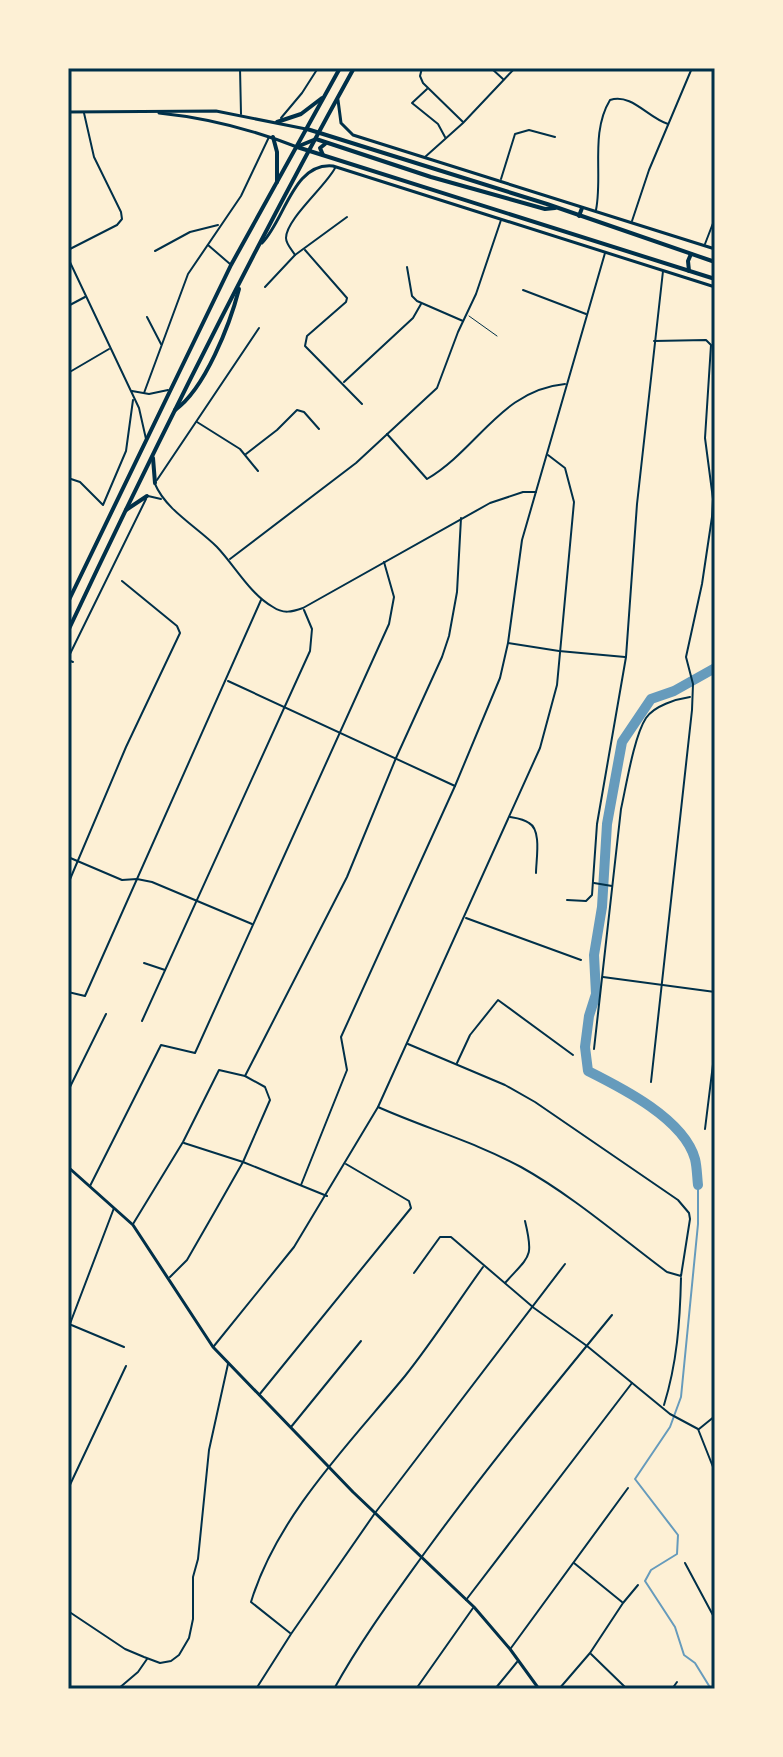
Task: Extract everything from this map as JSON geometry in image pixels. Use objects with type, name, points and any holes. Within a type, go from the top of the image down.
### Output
[{"type":"main road","points":[[68,602],[231,265],[340,68]]},
{"type":"main road","points":[[68,631],[173,411],[354,68]]},
{"type":"main road","points":[[277,122],[301,114],[324,97]]},
{"type":"main road","points":[[338,98],[341,123],[353,135],[715,249]]},
{"type":"main road","points":[[68,112],[193,110],[241,114],[277,122],[555,208],[715,262]]},
{"type":"main road","points":[[147,112],[242,126],[297,147],[715,279]]},
{"type":"main road","points":[[271,137],[277,152],[277,183]]},
{"type":"main road","points":[[297,147],[316,139],[458,184],[545,209],[555,208]]},
{"type":"main road","points":[[323,155],[320,148],[327,143]]},
{"type":"main road","points":[[257,248],[277,224],[309,170],[318,166],[336,166],[715,287]]},
{"type":"main road","points":[[579,216],[582,208]]},
{"type":"main road","points":[[689,271],[691,254]]},
{"type":"main road","points":[[173,411],[185,403],[193,392],[230,324],[241,280]]},
{"type":"main road","points":[[152,454],[155,483]]},
{"type":"main road","points":[[125,512],[147,496]]},
{"type":"main road","points":[[68,1167],[133,1225],[213,1347],[329,1468],[474,1607],[539,1689]]},
{"type":"street","points":[[240,68],[241,114]]},
{"type":"street","points":[[277,122],[318,68]]},
{"type":"street","points":[[422,68],[420,76],[428,88],[463,123]]},
{"type":"street","points":[[491,68],[504,79]]},
{"type":"street","points":[[425,158],[515,68]]},
{"type":"street","points":[[631,222],[692,68]]},
{"type":"street","points":[[428,88],[412,103],[438,124],[445,138]]},
{"type":"street","points":[[596,211],[599,191],[596,158],[610,100],[621,98],[668,124]]},
{"type":"street","points":[[68,250],[117,225],[122,219],[94,157],[84,113]]},
{"type":"street","points":[[500,181],[515,134],[529,130],[555,137]]},
{"type":"street","points":[[144,393],[188,274],[241,196],[271,137]]},
{"type":"street","points":[[295,255],[286,242],[286,234],[308,200],[325,185],[336,166]]},
{"type":"street","points":[[393,185],[396,179]]},
{"type":"street","points":[[265,287],[295,255],[347,217]]},
{"type":"street","points":[[705,246],[715,218]]},
{"type":"street","points":[[229,560],[356,463],[437,388],[502,220]]},
{"type":"street","points":[[155,251],[190,232],[219,225]]},
{"type":"street","points":[[208,244],[231,265]]},
{"type":"street","points":[[305,250],[347,298],[305,340],[305,346],[362,404]]},
{"type":"street","points":[[301,1185],[347,1070],[341,1037],[455,786],[500,678],[522,540],[605,252]]},
{"type":"street","points":[[68,258],[134,397],[142,416],[146,440]]},
{"type":"street","points":[[407,267],[412,296],[421,304],[463,321]]},
{"type":"street","points":[[567,900],[581,902],[591,899],[597,824],[626,657],[663,270]]},
{"type":"street","points":[[523,290],[587,314]]},
{"type":"street","points":[[68,306],[86,297]]},
{"type":"street","points":[[343,383],[413,318],[421,304]]},
{"type":"street","points":[[147,317],[162,344]]},
{"type":"street","points":[[259,328],[155,483],[164,500],[229,560],[261,599],[281,611],[303,608],[461,518],[512,495],[537,492]]},
{"type":"street","points":[[651,1082],[693,696],[686,657],[702,584],[713,499],[705,438],[710,342],[654,341]]},
{"type":"street","points":[[68,373],[110,348]]},
{"type":"street","points":[[387,434],[422,476],[429,479],[520,398],[545,386],[566,384]]},
{"type":"street","points":[[130,391],[156,394],[171,389]]},
{"type":"street","points":[[68,478],[80,482],[103,505],[126,451],[134,397]]},
{"type":"street","points":[[246,454],[297,410],[302,410],[319,429]]},
{"type":"street","points":[[196,421],[246,454],[258,471]]},
{"type":"street","points":[[213,1347],[294,1247],[378,1107],[548,724],[557,685],[574,502],[565,468],[548,455]]},
{"type":"street","points":[[73,662],[68,659],[147,496],[164,500]]},
{"type":"street","points":[[245,1076],[347,877],[396,758],[433,682],[449,636],[457,592],[461,518]]},
{"type":"street","points":[[90,1186],[161,1045],[193,1055],[195,1053],[393,612],[392,581],[384,562]]},
{"type":"street","points":[[68,884],[126,747],[180,633],[177,626],[122,581]]},
{"type":"street","points":[[68,992],[85,996],[261,599]]},
{"type":"street","points":[[142,1021],[313,639],[303,608]]},
{"type":"street","points":[[508,643],[626,657]]},
{"type":"street","points":[[227,681],[455,786]]},
{"type":"street","points":[[594,1049],[621,809],[644,720],[674,700],[693,696]]},
{"type":"street","points":[[509,816],[531,823],[533,827],[536,873]]},
{"type":"street","points":[[68,857],[122,880],[152,882],[253,924]]},
{"type":"street","points":[[593,883],[610,886]]},
{"type":"street","points":[[464,918],[581,960]]},
{"type":"street","points":[[144,963],[166,970]]},
{"type":"street","points":[[602,977],[715,992]]},
{"type":"street","points":[[456,1064],[470,1035],[498,1000],[573,1055]]},
{"type":"street","points":[[68,1091],[106,1014]]},
{"type":"street","points":[[407,1043],[505,1085],[535,1102],[684,1205],[691,1226],[681,1276],[674,1372],[663,1407]]},
{"type":"street","points":[[705,1129],[715,1048]]},
{"type":"street","points":[[133,1225],[183,1142],[219,1070],[245,1076],[265,1087],[270,1100],[243,1162],[187,1260],[169,1278]]},
{"type":"street","points":[[378,1107],[487,1150],[520,1167],[550,1185],[667,1272],[681,1276]]},
{"type":"street","points":[[183,1142],[327,1196]]},
{"type":"street","points":[[259,1396],[411,1208],[409,1201],[346,1164]]},
{"type":"street","points":[[68,1329],[114,1208]]},
{"type":"street","points":[[504,1284],[529,1256],[532,1248],[525,1221]]},
{"type":"street","points":[[414,1273],[443,1236],[451,1237],[504,1284],[670,1414],[698,1429],[715,1472]]},
{"type":"street","points":[[256,1689],[375,1513],[565,1264]]},
{"type":"street","points":[[291,1634],[251,1605],[286,1527],[329,1468],[407,1373],[483,1267]]},
{"type":"street","points":[[334,1689],[377,1617],[514,1434],[612,1315]]},
{"type":"street","points":[[69,1324],[124,1347]]},
{"type":"street","points":[[290,1428],[361,1341]]},
{"type":"street","points":[[68,1610],[125,1649],[147,1658],[160,1663],[171,1661],[179,1655],[189,1638],[194,1604],[193,1577],[198,1559],[209,1450],[228,1363]]},
{"type":"street","points":[[68,1489],[126,1366]]},
{"type":"street","points":[[466,1600],[632,1382]]},
{"type":"street","points":[[698,1429],[715,1416]]},
{"type":"street","points":[[510,1649],[628,1488]]},
{"type":"street","points":[[572,1562],[623,1603]]},
{"type":"street","points":[[685,1563],[715,1619]]},
{"type":"street","points":[[559,1689],[590,1653],[638,1585]]},
{"type":"street","points":[[416,1689],[474,1607]]},
{"type":"street","points":[[590,1653],[627,1689]]},
{"type":"street","points":[[118,1689],[138,1672],[147,1658]]},
{"type":"street","points":[[495,1689],[518,1661]]},
{"type":"street","points":[[672,1689],[677,1682]]},
{"type":"lane","points":[[467,315],[497,336]]},
{"type":"waterway","points":[[698,1185],[695,1159],[689,1144],[650,1106],[588,1071],[585,1047],[596,994],[594,955],[602,907],[607,824],[622,742],[651,699],[674,691],[715,668]]},
{"type":"waterway","points":[[698,1185],[698,1224],[681,1397],[670,1427],[635,1479],[678,1535],[677,1554],[651,1570],[645,1581],[675,1627],[684,1655],[695,1663],[711,1689]]}]
